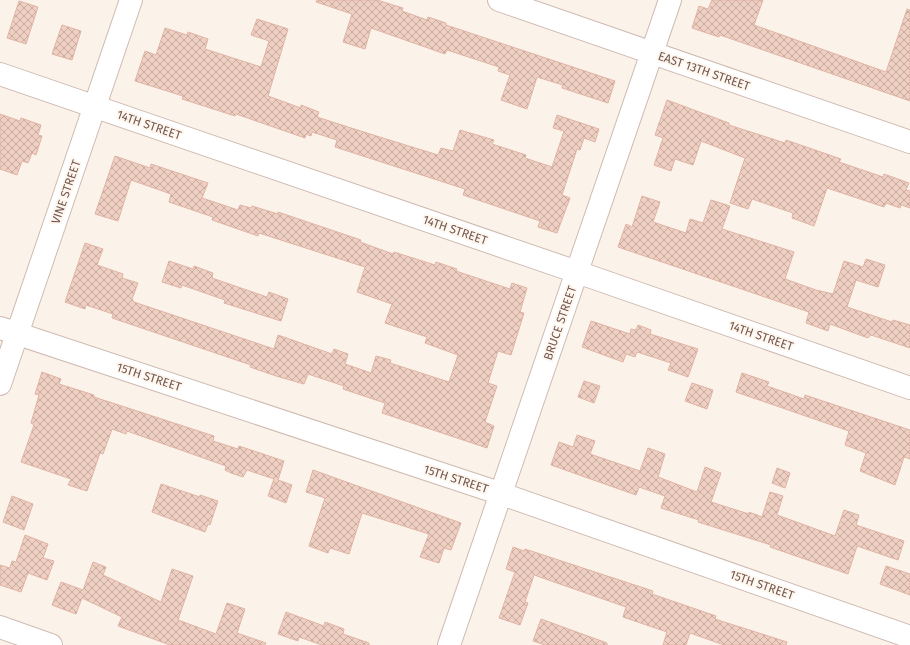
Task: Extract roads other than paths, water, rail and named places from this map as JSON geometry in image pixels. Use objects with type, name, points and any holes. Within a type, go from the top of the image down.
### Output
[{"type":"street","name":"VINE STREET","points":[[0,384],[9,331],[95,107],[131,0]]},
{"type":"street","name":"EAST 13TH STREET","points":[[499,0],[910,142]]},
{"type":"street","name":"BRUCE STREET","points":[[449,645],[670,0]]},
{"type":"street","name":"14TH STREET","points":[[0,74],[910,388]]},
{"type":"street","name":"15TH STREET","points":[[9,331],[502,494],[910,637]]},
{"type":"street","points":[[0,627],[52,645]]}]
